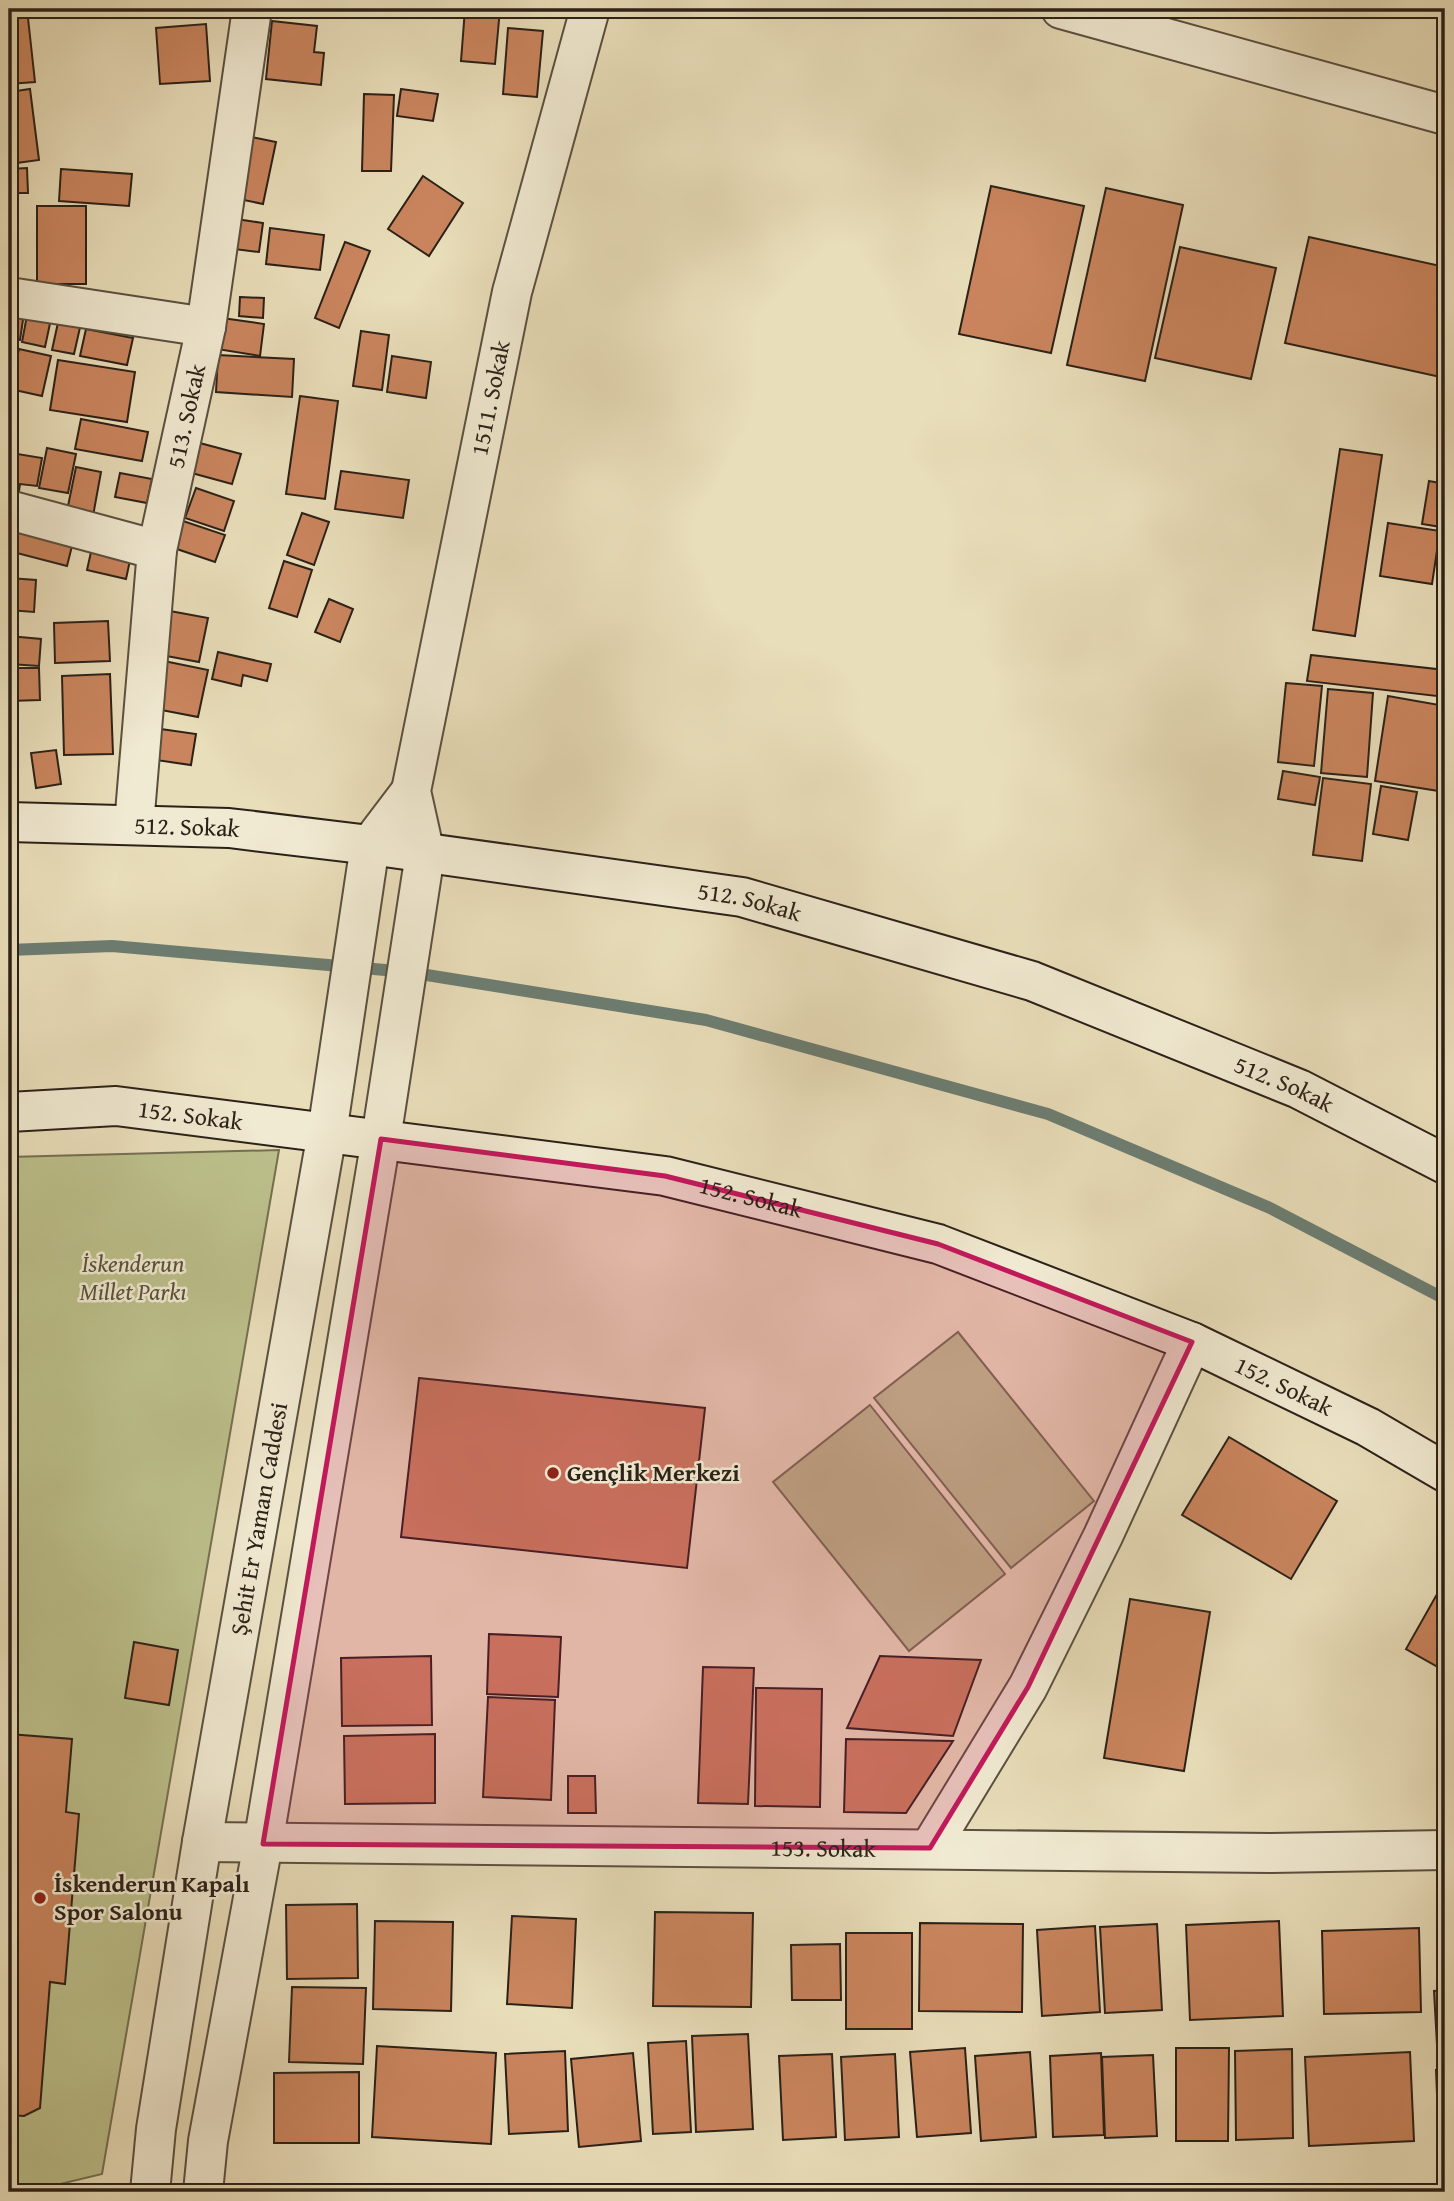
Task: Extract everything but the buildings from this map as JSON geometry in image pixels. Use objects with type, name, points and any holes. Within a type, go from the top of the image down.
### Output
[{"type":"street","name":"513. Sokak","points":[[134,825],[157,550],[206,327],[252,9]]},
{"type":"street","name":"1511. Sokak","points":[[422,871],[411,791],[512,292],[590,9]]},
{"type":"street","points":[[1061,9],[1445,115]]},
{"type":"street","points":[[9,297],[206,327]]},
{"type":"street","points":[[9,510],[157,550]]},
{"type":"street","name":"1511. Sokak","points":[[368,863],[411,791]]},
{"type":"street","name":"512. Sokak","points":[[9,822],[229,828],[368,863],[422,871],[742,897],[1032,981],[1299,1089],[1445,1164]]},
{"type":"street","name":"Şehit Er Yaman Caddesi","points":[[150,2192],[156,2129],[202,1842],[327,1133],[368,863]]},
{"type":"street","points":[[203,2192],[208,2141],[262,1844],[388,1099],[422,871]]},
{"type":"street","name":"152. Sokak","points":[[9,1112],[116,1106],[665,1176],[925,1240],[1192,1342],[1368,1427],[1445,1472]]},
{"type":"street","points":[[930,1848],[1028,1687],[1103,1536],[1192,1342]]},
{"type":"street","name":"153. Sokak","points":[[202,1842],[1271,1853],[1445,1850]]},
{"type":"highlighted area","points":[[381,1139],[665,1176],[938,1244],[1192,1342],[1028,1687],[930,1848],[263,1844]]},
{"type":"green space","name":"İskenderun Millet Parkı","points":[[279,1150],[102,2174],[27,2192],[9,2192],[9,1157]]},
{"type":"green space","points":[[958,1332],[1094,1501],[1011,1568],[874,1398]]},
{"type":"green space","points":[[870,1405],[1005,1574],[909,1651],[773,1482]]},
{"type":"waterway","points":[[9,950],[112,946],[408,972],[706,1020],[1048,1114],[1270,1208],[1445,1299]]},
{"type":"place","name":"Gençlik Merkezi","points":[[553,1473]]},
{"type":"place","name":"İskenderun Kapalı Spor Salonu","points":[[40,1898]]}]
